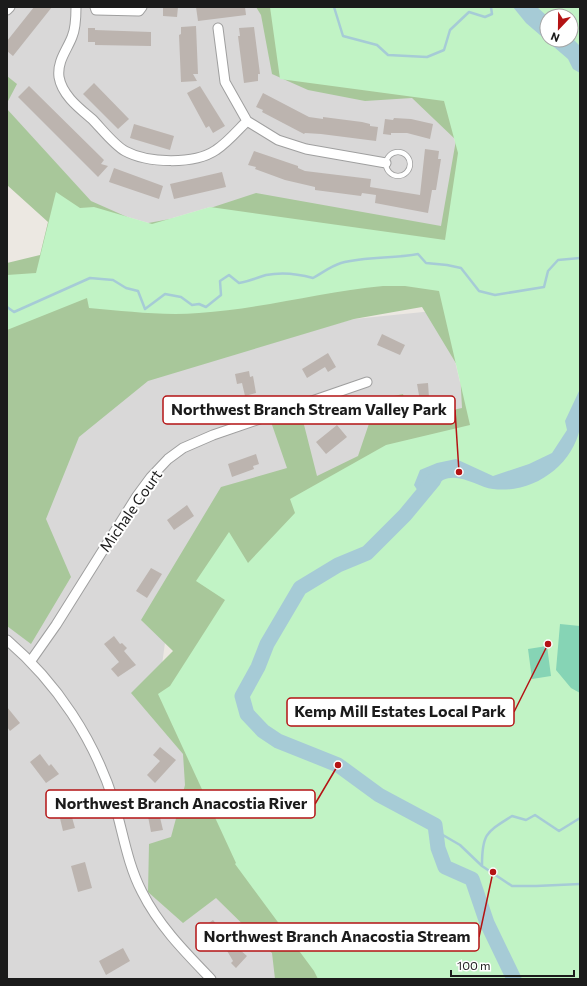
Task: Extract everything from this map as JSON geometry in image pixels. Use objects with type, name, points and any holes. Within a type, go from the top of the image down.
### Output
[{"type":"street","points":[[7,10],[10,7]]},
{"type":"street","points":[[76,7],[75,26],[72,37],[62,56],[59,78],[69,98],[125,151],[152,159],[176,161],[197,158],[216,151],[247,121]]},
{"type":"street","points":[[95,7],[96,10],[139,11],[142,7]]},
{"type":"street","points":[[218,28],[225,82],[247,121],[278,140],[306,149],[386,163]]},
{"type":"street","name":"Michale Court","points":[[30,662],[56,625],[137,496],[151,477],[168,459],[183,448],[213,435],[367,382]]},
{"type":"street","points":[[7,640],[30,662],[65,702],[98,760],[114,802],[131,866],[142,892],[161,924],[178,945],[211,979]]},
{"type":"lane","points":[[392,153],[402,153],[408,157],[409,166],[405,173],[398,176],[390,173],[386,167],[386,163],[387,158],[392,153]]},
{"type":"shaded area","points":[[7,7],[270,7],[444,101],[458,153],[445,240],[210,207],[152,224],[94,207],[7,119]]},
{"type":"shaded area","points":[[443,310],[470,425],[171,599],[158,694],[318,979],[7,979],[7,375],[149,374],[354,319]]},
{"type":"green space","points":[[256,7],[513,7],[580,389],[505,979],[275,979],[272,953],[216,898],[183,923],[148,892],[149,844],[171,837],[185,785],[183,754],[131,693],[173,651],[141,620],[221,487],[287,468],[270,419],[300,409],[317,476],[358,456],[377,400],[403,394],[410,419],[462,408],[460,370],[422,307],[354,319],[148,381],[79,437],[46,519],[71,577],[31,644],[7,626],[7,263],[40,255],[48,222],[7,185],[7,109],[91,201],[143,224],[186,216],[256,193],[441,226],[456,140],[412,98],[365,101],[308,90],[272,74],[261,15]]},
{"type":"green space","points":[[270,7],[580,7],[580,979],[318,979],[314,971],[235,864],[236,863],[158,694],[170,686],[225,600],[196,581],[229,532],[248,563],[295,513],[290,499],[386,445],[470,425],[439,291],[405,286],[383,286],[337,292],[245,308],[185,314],[144,313],[89,308],[87,298],[7,330],[7,275],[36,273],[56,192],[80,208],[94,207],[152,224],[210,207],[445,240],[458,153],[444,101],[280,79]]},
{"type":"green space","points":[[7,76],[17,84],[7,103]]},
{"type":"green space","points":[[560,624],[580,626],[580,693],[571,688],[556,670]]},
{"type":"green space","points":[[547,646],[551,676],[532,679],[528,649]]},
{"type":"water","points":[[513,7],[537,7],[539,9],[539,34],[526,23]]},
{"type":"water","points":[[579,45],[580,73],[573,69],[568,59],[555,48],[579,48]]},
{"type":"water","points":[[580,389],[581,423],[576,442],[569,455],[559,466],[536,482],[522,487],[493,489],[462,479],[449,478],[440,482],[423,499],[414,485],[420,470],[437,463],[456,459],[493,476],[529,464],[552,453],[567,430],[565,421]]},
{"type":"building","points":[[34,7],[52,7],[13,56],[7,51],[7,41]]},
{"type":"building","points":[[178,7],[177,17],[163,16],[163,8]]},
{"type":"building","points":[[196,7],[245,7],[246,15],[198,21]]},
{"type":"building","points":[[196,26],[198,74],[193,74],[197,81],[181,82],[179,35],[181,34],[181,27]]},
{"type":"building","points":[[254,27],[260,74],[258,74],[258,81],[244,83],[238,36],[240,36],[239,28]]},
{"type":"building","points":[[88,28],[95,28],[95,30],[151,32],[151,46],[95,45],[95,42],[88,42]]},
{"type":"building","points":[[94,83],[129,119],[118,129],[83,94]]},
{"type":"building","points":[[29,86],[104,160],[101,164],[108,166],[98,177],[18,97]]},
{"type":"building","points":[[200,86],[225,126],[213,133],[209,126],[206,128],[187,93]]},
{"type":"building","points":[[263,93],[309,117],[323,119],[323,117],[362,122],[370,124],[370,126],[378,127],[376,141],[321,134],[304,134],[262,112],[263,110],[256,107]]},
{"type":"building","points":[[394,118],[411,119],[433,124],[430,139],[407,133],[391,133],[391,135],[383,134],[385,119],[393,120]]},
{"type":"building","points":[[134,124],[174,136],[170,150],[130,138]]},
{"type":"building","points":[[425,149],[439,151],[438,159],[441,159],[436,190],[432,190],[428,213],[375,203],[376,195],[362,193],[361,196],[315,190],[315,187],[285,180],[248,165],[254,151],[298,166],[298,168],[305,171],[371,179],[370,187],[420,195]]},
{"type":"building","points":[[114,168],[163,186],[159,199],[109,182]]},
{"type":"building","points":[[222,172],[226,187],[174,199],[170,184]]},
{"type":"building","points":[[382,334],[405,345],[400,355],[377,345]]},
{"type":"building","points":[[328,353],[336,367],[328,372],[325,367],[307,378],[302,369]]},
{"type":"building","points":[[249,371],[250,377],[253,376],[256,393],[245,396],[242,383],[237,384],[235,374]]},
{"type":"building","points":[[428,383],[430,412],[422,412],[417,384]]},
{"type":"building","points":[[337,425],[347,437],[326,454],[316,442]]},
{"type":"building","points":[[256,454],[259,464],[253,466],[254,469],[232,477],[228,464]]},
{"type":"building","points":[[187,505],[194,516],[174,530],[167,520]]},
{"type":"building","points":[[151,568],[162,574],[147,598],[136,591]]},
{"type":"building","points":[[114,636],[120,644],[122,643],[127,648],[124,651],[136,665],[118,677],[111,669],[119,662],[104,644]]},
{"type":"building","points":[[7,707],[20,723],[10,731],[7,727]]},
{"type":"building","points":[[160,747],[176,760],[155,783],[147,775],[160,761],[153,755]]},
{"type":"building","points":[[40,754],[49,766],[51,764],[59,774],[46,783],[30,762]]},
{"type":"building","points":[[68,803],[75,828],[63,831],[58,810],[61,809],[60,805]]},
{"type":"building","points":[[158,809],[163,830],[151,832],[147,811]]},
{"type":"building","points":[[85,862],[92,888],[78,892],[71,866]]},
{"type":"building","points":[[213,920],[223,932],[210,942],[205,937],[208,935],[202,928]]},
{"type":"building","points":[[232,943],[247,956],[236,968],[231,963],[233,961],[226,949]]},
{"type":"building","points":[[123,948],[130,961],[106,975],[99,961]]},
{"type":"waterway","points":[[334,7],[343,36],[377,45],[388,55],[427,57],[444,50],[450,30],[469,12],[485,17],[492,14],[491,7]]},
{"type":"waterway","points":[[7,307],[14,312],[90,278],[113,280],[126,288],[138,291],[145,309],[165,294],[181,297],[192,305],[199,304],[206,307],[221,295],[220,281],[229,275],[239,283],[266,275],[278,274],[313,278],[341,263],[370,258],[399,257],[418,254],[426,263],[461,268],[479,291],[495,295],[544,287],[548,271],[558,260],[580,258]]},
{"type":"waterway","points":[[434,480],[405,515],[367,553],[338,565],[300,588],[267,644],[258,667],[242,696],[247,714],[263,731],[278,741],[338,765],[379,795],[435,825],[438,848],[445,867],[472,879],[487,923],[514,979]]},
{"type":"waterway","points":[[482,865],[483,846],[488,834],[512,816],[526,820],[535,815],[559,831],[580,818]]},
{"type":"waterway","points":[[436,831],[460,845],[482,866],[512,886],[580,884]]},
{"type":"place","name":"Northwest Branch Stream Valley Park","points":[[459,472]]},
{"type":"place","name":"Kemp Mill Estates Local Park","points":[[548,644]]},
{"type":"place","name":"Northwest Branch Anacostia River","points":[[338,765]]},
{"type":"place","name":"Northwest Branch Anacostia Stream","points":[[493,872]]}]
